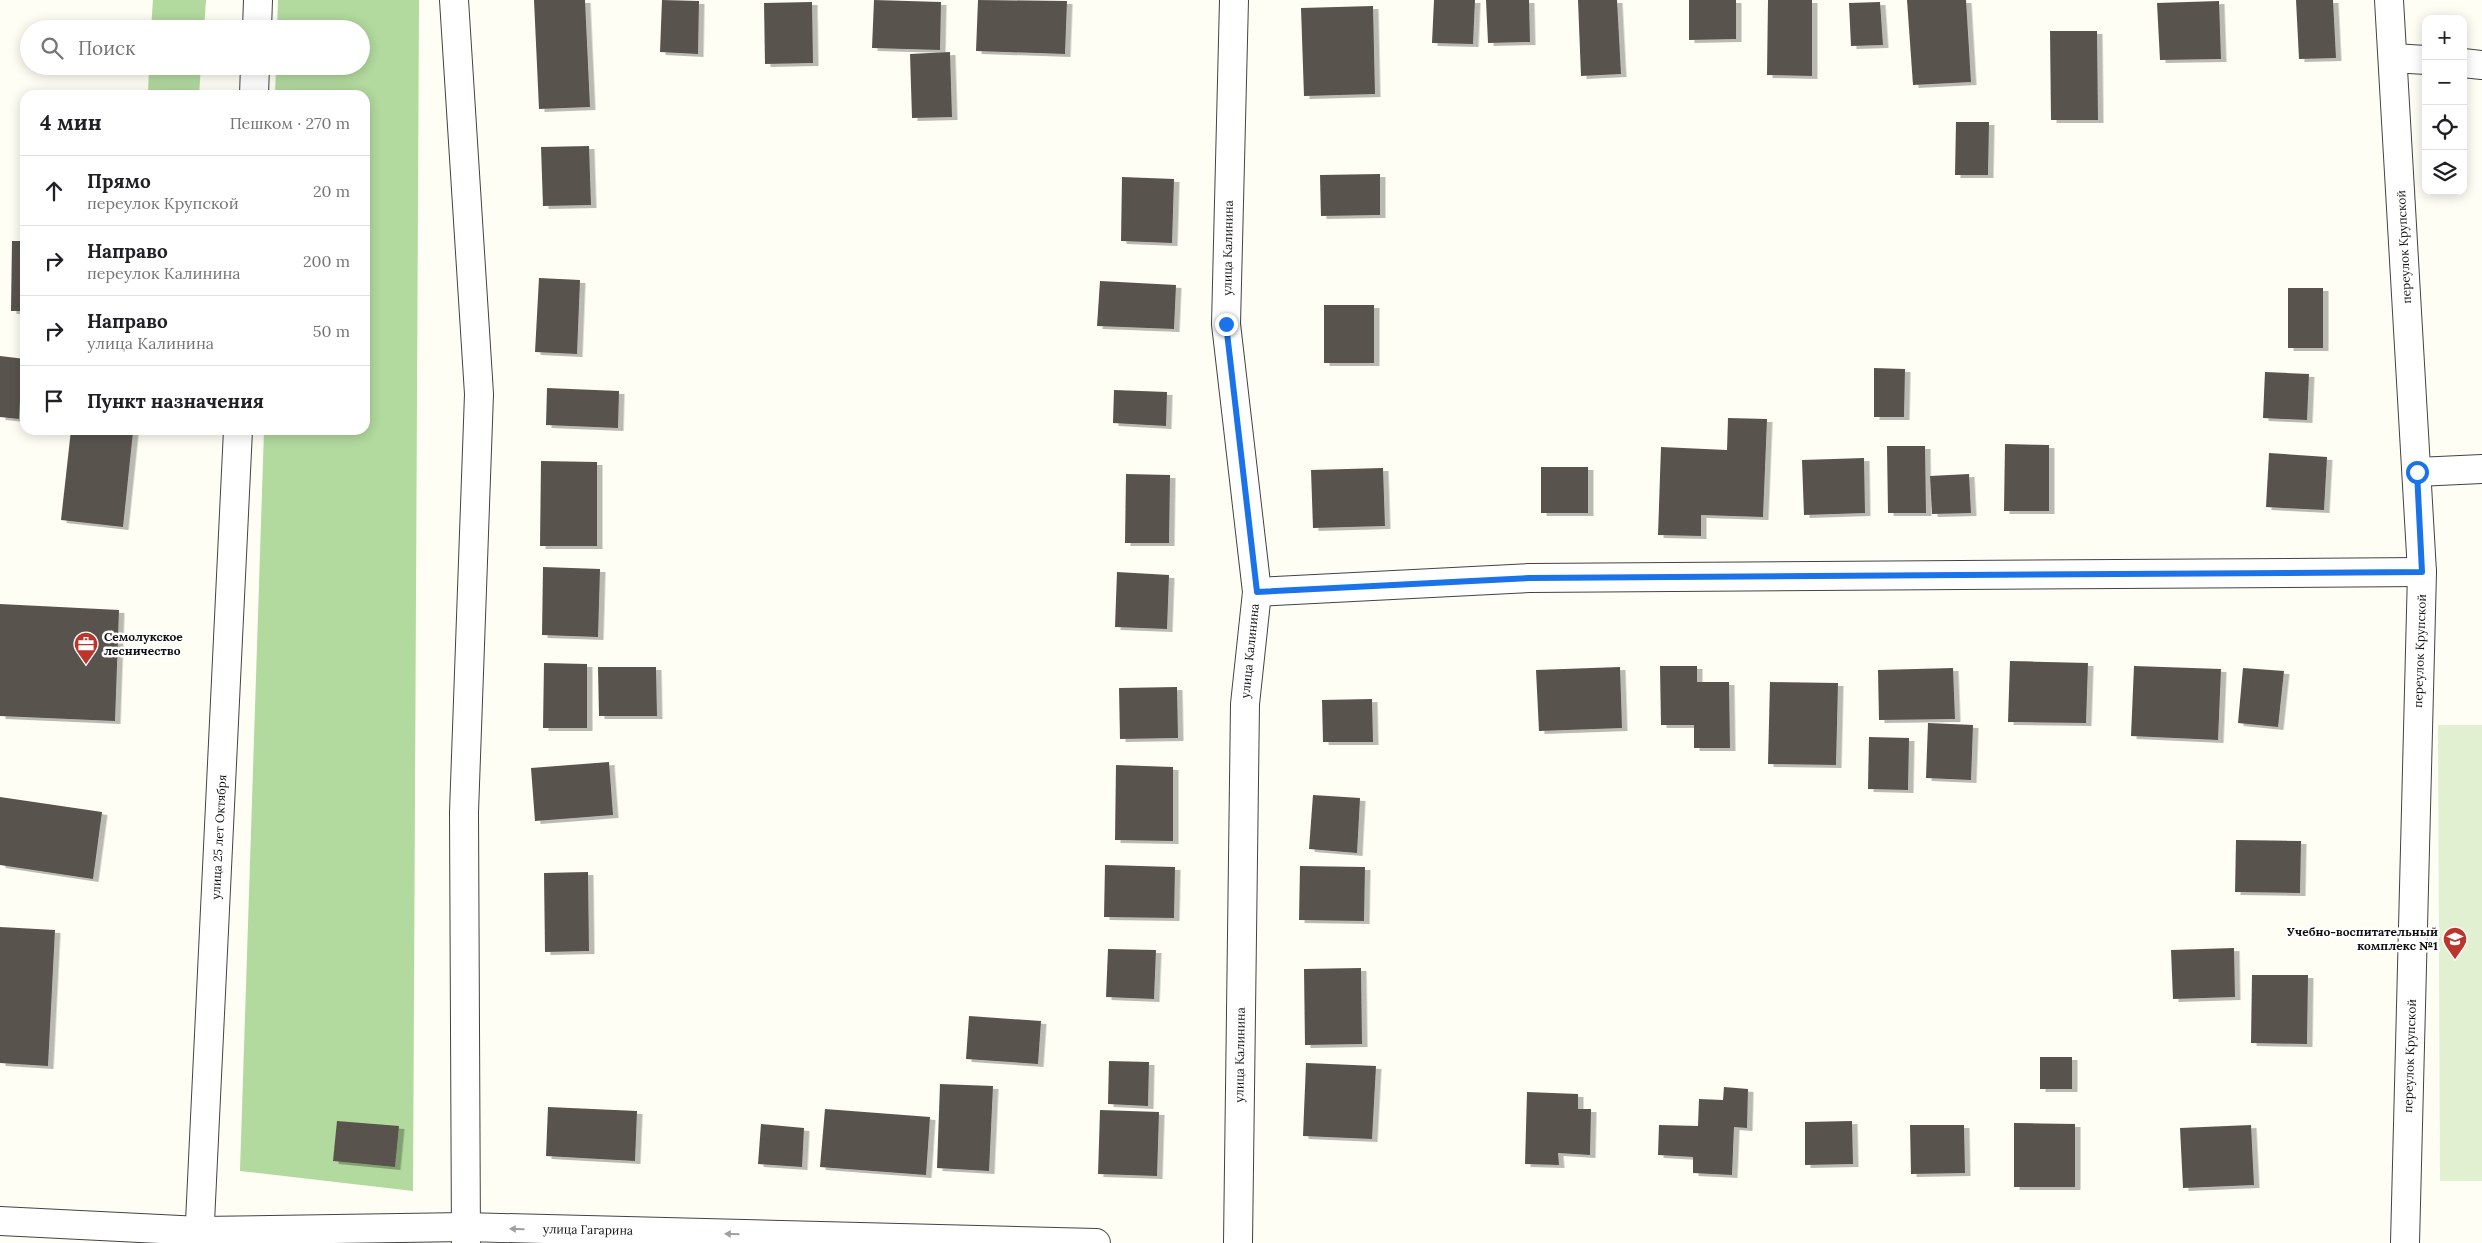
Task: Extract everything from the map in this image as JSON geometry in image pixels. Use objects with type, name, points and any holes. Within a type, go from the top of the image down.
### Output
[{"type":"street","points":[[257,20],[258,0]]},
{"type":"street","points":[[454,0],[479,394],[464,812],[466,1235]]},
{"type":"street","name":"улица Калинина","points":[[1234,0],[1226,324],[1257,592],[1244,704],[1238,1243]]},
{"type":"street","name":"переулок Крупской","points":[[2389,0],[2422,572],[2405,1243]]},
{"type":"street","points":[[2393,58],[2422,60]]},
{"type":"street","points":[[2467,63],[2482,65]]},
{"type":"street","points":[[254,90],[255,75]]},
{"type":"street","name":"улица 25 лет Октября","points":[[200,1237],[238,435]]},
{"type":"street","points":[[2417,472],[2482,468]]},
{"type":"street","points":[[1257,592],[1529,578],[2422,572]]},
{"type":"street","name":"улица Гагарина","points":[[0,1221],[200,1237],[466,1235],[1096,1243]]},
{"type":"green space","points":[[153,0],[206,0],[205,20],[152,20]]},
{"type":"green space","points":[[278,0],[419,0],[413,1191],[240,1171],[264,435],[370,435],[370,90],[275,90],[276,75],[370,75],[370,20],[277,20]]},
{"type":"green space","points":[[149,75],[200,75],[199,90],[148,90]]},
{"type":"green space","name":"Учебно-воспитательный комплекс №1","points":[[2438,725],[2482,725],[2482,1181],[2440,1181]]},
{"type":"building","points":[[534,0],[585,0],[590,107],[539,109]]},
{"type":"building","points":[[662,0],[699,1],[698,54],[660,52]]},
{"type":"building","points":[[874,0],[941,2],[940,50],[872,48]]},
{"type":"building","points":[[978,0],[1067,1],[1065,54],[976,51]]},
{"type":"building","points":[[1434,0],[1475,0],[1473,44],[1432,43]]},
{"type":"building","points":[[1486,0],[1529,0],[1530,42],[1488,43]]},
{"type":"building","points":[[1578,0],[1617,0],[1621,74],[1581,76]]},
{"type":"building","points":[[1689,0],[1736,0],[1736,39],[1689,40]]},
{"type":"building","points":[[1768,0],[1812,0],[1812,76],[1767,75]]},
{"type":"building","points":[[1907,0],[1966,0],[1971,82],[1913,85]]},
{"type":"building","points":[[2296,0],[2333,0],[2336,58],[2299,59]]},
{"type":"building","points":[[2219,1],[2221,59],[2160,60],[2157,3]]},
{"type":"building","points":[[812,2],[813,63],[765,64],[764,3]]},
{"type":"building","points":[[1880,2],[1883,45],[1851,46],[1849,3]]},
{"type":"building","points":[[1373,6],[1375,94],[1304,96],[1301,8]]},
{"type":"building","points":[[2050,31],[2097,31],[2098,120],[2051,120]]},
{"type":"building","points":[[950,52],[952,117],[912,118],[910,54]]},
{"type":"building","points":[[1956,122],[1989,122],[1988,175],[1955,175]]},
{"type":"building","points":[[589,146],[591,205],[543,206],[541,147]]},
{"type":"building","points":[[1380,174],[1380,215],[1321,216],[1320,175]]},
{"type":"building","points":[[1122,177],[1174,179],[1172,243],[1121,241]]},
{"type":"building","points":[[12,241],[20,241],[20,311],[11,311]]},
{"type":"building","points":[[539,278],[580,280],[577,354],[535,352]]},
{"type":"building","points":[[1100,281],[1176,285],[1174,329],[1097,326]]},
{"type":"building","points":[[2288,288],[2323,288],[2323,348],[2288,348]]},
{"type":"building","points":[[1324,305],[1374,305],[1374,363],[1324,363]]},
{"type":"building","points":[[0,356],[20,358],[19,419],[0,417]]},
{"type":"building","points":[[1874,368],[1905,369],[1904,417],[1874,417]]},
{"type":"building","points":[[2265,372],[2309,374],[2307,420],[2263,418]]},
{"type":"building","points":[[547,388],[619,391],[618,428],[546,425]]},
{"type":"building","points":[[1114,390],[1167,392],[1166,426],[1113,423]]},
{"type":"building","points":[[1728,418],[1767,419],[1763,517],[1701,515],[1701,536],[1658,535],[1661,447],[1727,450]]},
{"type":"building","points":[[70,435],[133,435],[123,527],[61,520]]},
{"type":"building","points":[[2005,444],[2049,445],[2049,511],[2004,511]]},
{"type":"building","points":[[1887,446],[1925,446],[1926,513],[1888,513]]},
{"type":"building","points":[[2269,453],[2327,457],[2324,510],[2266,507]]},
{"type":"building","points":[[1864,458],[1865,513],[1804,515],[1802,460]]},
{"type":"building","points":[[541,461],[597,462],[597,546],[540,546]]},
{"type":"building","points":[[1541,467],[1588,467],[1588,513],[1541,513]]},
{"type":"building","points":[[1383,468],[1385,526],[1313,528],[1311,470]]},
{"type":"building","points":[[1126,474],[1170,475],[1169,543],[1125,543]]},
{"type":"building","points":[[1969,474],[1971,513],[1932,514],[1930,476]]},
{"type":"building","points":[[543,567],[600,569],[598,637],[542,635]]},
{"type":"building","points":[[1117,572],[1169,575],[1167,629],[1115,627]]},
{"type":"building","points":[[0,604],[119,610],[115,721],[0,716]]},
{"type":"building","points":[[2010,661],[2088,663],[2086,723],[2008,722]]},
{"type":"building","points":[[544,663],[587,664],[587,728],[543,728]]},
{"type":"building","points":[[1660,666],[1697,666],[1697,682],[1729,682],[1730,748],[1694,748],[1694,725],[1661,725]]},
{"type":"building","points":[[2134,666],[2221,669],[2218,740],[2131,736]]},
{"type":"building","points":[[598,667],[656,667],[657,716],[599,716]]},
{"type":"building","points":[[1620,667],[1622,728],[1539,731],[1536,670]]},
{"type":"building","points":[[1953,668],[1955,719],[1879,720],[1878,670]]},
{"type":"building","points":[[2243,668],[2284,671],[2278,727],[2238,723]]},
{"type":"building","points":[[1770,682],[1838,683],[1836,765],[1768,764]]},
{"type":"building","points":[[1177,687],[1178,738],[1120,739],[1119,688]]},
{"type":"building","points":[[1372,699],[1373,742],[1323,742],[1322,700]]},
{"type":"building","points":[[1928,723],[1973,725],[1971,780],[1926,778]]},
{"type":"building","points":[[1869,737],[1909,738],[1908,790],[1868,789]]},
{"type":"building","points":[[609,762],[613,815],[535,821],[531,768]]},
{"type":"building","points":[[1116,765],[1173,767],[1173,841],[1115,840]]},
{"type":"building","points":[[1313,795],[1360,798],[1357,853],[1309,849]]},
{"type":"building","points":[[0,797],[102,812],[93,879],[0,865]]},
{"type":"building","points":[[2236,840],[2301,841],[2300,893],[2235,892]]},
{"type":"building","points":[[1105,865],[1175,867],[1174,918],[1104,917]]},
{"type":"building","points":[[1300,866],[1365,867],[1364,921],[1299,920]]},
{"type":"building","points":[[588,872],[589,951],[545,952],[544,873]]},
{"type":"building","points":[[0,927],[55,930],[48,1066],[0,1063]]},
{"type":"building","points":[[2234,948],[2235,997],[2173,999],[2171,950]]},
{"type":"building","points":[[1108,949],[1156,950],[1154,999],[1106,997]]},
{"type":"building","points":[[1361,968],[1362,1044],[1305,1045],[1304,969]]},
{"type":"building","points":[[2252,975],[2308,975],[2307,1044],[2251,1043]]},
{"type":"building","points":[[969,1016],[1041,1021],[1038,1064],[966,1059]]},
{"type":"building","points":[[2040,1057],[2072,1057],[2072,1089],[2040,1089]]},
{"type":"building","points":[[1109,1061],[1149,1062],[1148,1106],[1108,1104]]},
{"type":"building","points":[[1306,1063],[1376,1066],[1372,1139],[1303,1136]]},
{"type":"building","points":[[940,1084],[993,1086],[989,1171],[937,1168]]},
{"type":"building","points":[[1724,1087],[1748,1089],[1747,1128],[1734,1127],[1732,1175],[1693,1173],[1693,1157],[1658,1155],[1659,1125],[1698,1126],[1699,1099],[1723,1100]]},
{"type":"building","points":[[1527,1092],[1578,1094],[1578,1109],[1591,1109],[1590,1155],[1558,1153],[1559,1165],[1525,1164]]},
{"type":"building","points":[[548,1107],[637,1111],[635,1161],[546,1156]]},
{"type":"building","points":[[825,1109],[930,1117],[926,1175],[820,1167]]},
{"type":"building","points":[[1100,1110],[1159,1112],[1157,1176],[1098,1174]]},
{"type":"building","points":[[337,1121],[399,1126],[395,1167],[333,1161]]},
{"type":"building","points":[[1852,1121],[1853,1164],[1805,1165],[1805,1122]]},
{"type":"building","points":[[2014,1123],[2075,1124],[2075,1187],[2014,1187]]},
{"type":"building","points":[[761,1124],[804,1128],[802,1167],[758,1164]]},
{"type":"building","points":[[1910,1125],[1964,1125],[1965,1173],[1911,1174]]},
{"type":"building","points":[[2251,1125],[2254,1185],[2183,1188],[2180,1128]]},
{"type":"place","name":"Семолукское лесничество","points":[[86,665]]},
{"type":"place","name":"Учебно-воспитательный комплекс №1","points":[[2455,960]]},
{"type":"route","points":[[1226,324],[1257,592],[1529,578],[2422,572],[2417,472]]}]
